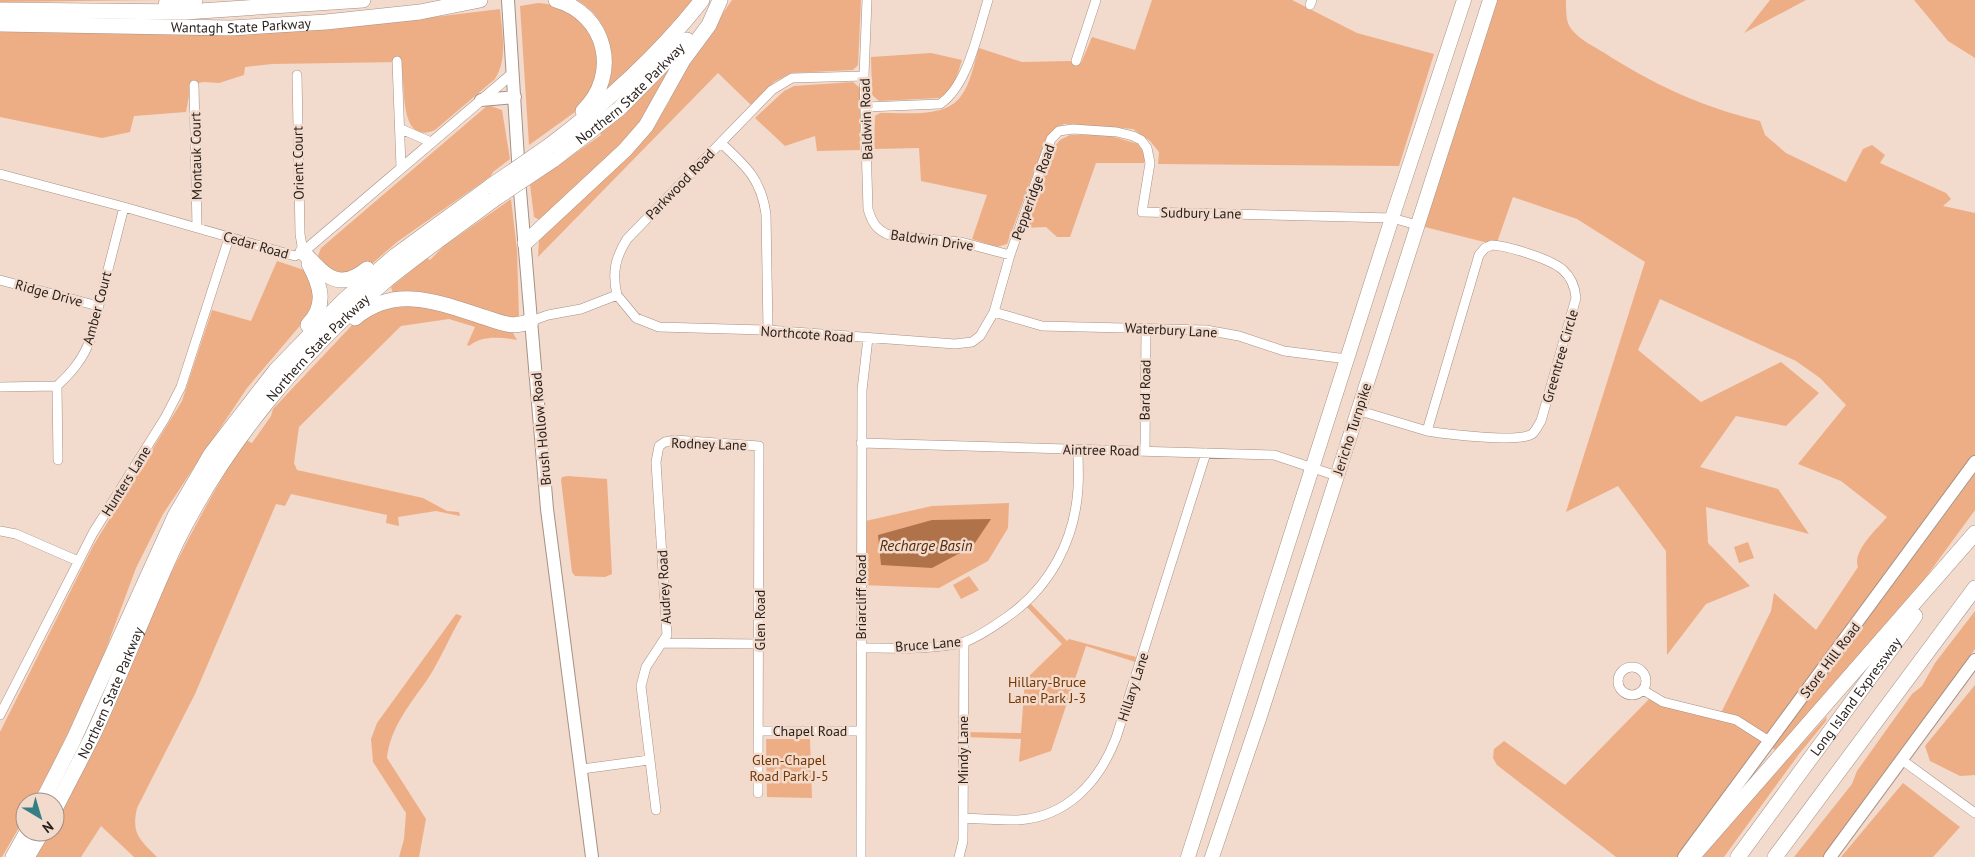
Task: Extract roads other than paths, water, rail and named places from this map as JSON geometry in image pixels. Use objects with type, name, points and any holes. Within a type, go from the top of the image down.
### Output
[{"type":"highway","points":[[46,12],[178,3],[195,0]]},
{"type":"highway","name":"Wantagh State Parkway","points":[[0,10],[184,12],[363,0]]},
{"type":"highway","name":"Wantagh State Parkway","points":[[0,24],[231,28],[326,22],[420,12],[478,0]]},
{"type":"highway","points":[[551,153],[597,94],[604,77],[606,62],[602,41],[593,24],[577,9],[556,0]]},
{"type":"highway","name":"Northern State Parkway","points":[[551,153],[638,72],[702,0]]},
{"type":"highway","points":[[525,243],[625,150],[646,126],[683,60],[708,25],[720,0]]},
{"type":"highway","name":"Northern State Parkway","points":[[47,792],[73,741],[176,516],[211,454],[276,370],[343,300],[429,230],[492,193],[633,96],[687,40],[720,0]]},
{"type":"highway","name":"Northern State Parkway","points":[[64,792],[92,737],[177,542],[229,454],[268,401],[314,348],[384,283],[492,193]]},
{"type":"highway","points":[[303,252],[327,276],[338,280],[350,280],[429,230]]},
{"type":"highway","points":[[276,370],[320,306],[320,287],[303,252]]},
{"type":"highway","points":[[314,348],[370,308],[399,298],[428,300],[513,326],[531,321]]},
{"type":"highway","points":[[1692,857],[1975,535]]},
{"type":"highway","name":"Long Island Expressway","points":[[1738,857],[1975,535]]},
{"type":"highway","points":[[1775,857],[1975,588]]},
{"type":"highway","points":[[13,857],[21,842]]},
{"type":"highway","points":[[27,857],[36,842]]},
{"type":"main road","name":"Brush Hollow Road","points":[[508,0],[525,243],[547,509],[592,857]]},
{"type":"main road","name":"Jericho Turnpike","points":[[1188,857],[1392,218],[1464,0]]},
{"type":"main road","name":"Jericho Turnpike","points":[[1212,857],[1258,722],[1416,225],[1490,0]]},
{"type":"main road","points":[[481,100],[515,97]]},
{"type":"main road","name":"Store Hill Road","points":[[1684,857],[1975,462]]},
{"type":"main road","points":[[1830,857],[1975,660]]},
{"type":"street","name":"Baldwin Road","points":[[867,0],[864,76],[868,209],[871,221],[884,233]]},
{"type":"street","points":[[866,107],[940,104],[950,98],[962,78],[988,0]]},
{"type":"street","points":[[1076,61],[1096,0]]},
{"type":"street","points":[[397,61],[401,168]]},
{"type":"street","name":"Cedar Road","points":[[0,174],[124,206],[289,256],[295,256],[303,252],[513,73]]},
{"type":"street","name":"Orient Court","points":[[296,75],[300,234],[303,252]]},
{"type":"street","name":"Parkwood Road","points":[[617,295],[613,278],[615,261],[627,239],[772,90],[786,80],[805,76],[864,76]]},
{"type":"street","name":"Montauk Court","points":[[194,85],[198,227]]},
{"type":"street","name":"Sudbury Lane","points":[[1059,131],[1073,128],[1117,132],[1140,140],[1147,148],[1150,163],[1142,212],[1392,218],[1416,225]]},
{"type":"street","points":[[401,129],[431,142]]},
{"type":"street","name":"Pepperidge Road","points":[[1010,255],[1044,156],[1051,139],[1059,131]]},
{"type":"street","points":[[721,143],[750,170],[759,184],[764,197],[768,330]]},
{"type":"street","name":"Amber Court","points":[[58,386],[73,372],[84,354],[124,206]]},
{"type":"street","name":"Baldwin Drive","points":[[884,233],[892,236],[961,242],[1010,255]]},
{"type":"street","name":"Hunters Lane","points":[[0,715],[93,533],[165,418],[180,387],[229,238]]},
{"type":"street","name":"Greentree Circle","points":[[1358,410],[1427,431],[1511,437],[1526,436],[1534,432],[1541,421],[1576,298],[1572,281],[1563,270],[1506,246],[1492,245],[1485,248],[1479,255],[1427,431]]},
{"type":"street","points":[[994,312],[1010,255]]},
{"type":"street","name":"Ridge Drive","points":[[0,280],[98,306]]},
{"type":"street","points":[[531,321],[548,315],[581,309],[617,295]]},
{"type":"street","name":"Northcote Road","points":[[617,295],[636,318],[659,327],[768,330],[966,344],[980,336],[994,312]]},
{"type":"street","name":"Waterbury Lane","points":[[994,312],[1042,326],[1206,330],[1227,333],[1284,351],[1347,359]]},
{"type":"street","name":"Bard Road","points":[[1145,451],[1146,329]]},
{"type":"street","name":"Briarcliff Road","points":[[861,857],[863,651],[861,648],[862,390],[868,338]]},
{"type":"street","points":[[0,387],[58,386],[58,460]]},
{"type":"street","name":"Rodney Lane","points":[[660,446],[665,442],[675,440],[759,446]]},
{"type":"street","name":"Aintree Road","points":[[862,443],[1274,455],[1337,476]]},
{"type":"street","name":"Audrey Road","points":[[656,810],[642,686],[646,667],[664,643],[667,626],[656,462],[660,446]]},
{"type":"street","name":"Glen Road","points":[[758,793],[760,644],[759,446]]},
{"type":"street","name":"Bruce Lane","points":[[861,648],[918,647],[964,642],[994,626],[1018,610],[1036,593],[1051,572],[1066,545],[1073,520],[1078,488],[1078,450]]},
{"type":"street","name":"Hillary Lane","points":[[963,818],[1018,820],[1048,813],[1081,794],[1102,770],[1119,730],[1206,453]]},
{"type":"street","points":[[0,532],[16,534],[78,561]]},
{"type":"street","name":"Mindy Lane","points":[[959,857],[963,841],[964,642]]},
{"type":"street","points":[[664,643],[760,644]]},
{"type":"street","points":[[1643,690],[1663,702],[1736,720],[1769,741]]},
{"type":"street","name":"Chapel Road","points":[[758,731],[861,731]]},
{"type":"street","points":[[582,768],[649,760]]},
{"type":"street","points":[[1902,760],[1975,813]]},
{"type":"water","name":"Recharge Basin","points":[[991,519],[973,546],[932,568],[881,565],[878,535],[932,520]]},
{"type":"park label","name":"Hillary-Bruce Lane Park J-3","points":[[1047,690]]},
{"type":"park label","name":"Glen-Chapel Road Park J-5","points":[[789,768]]}]
